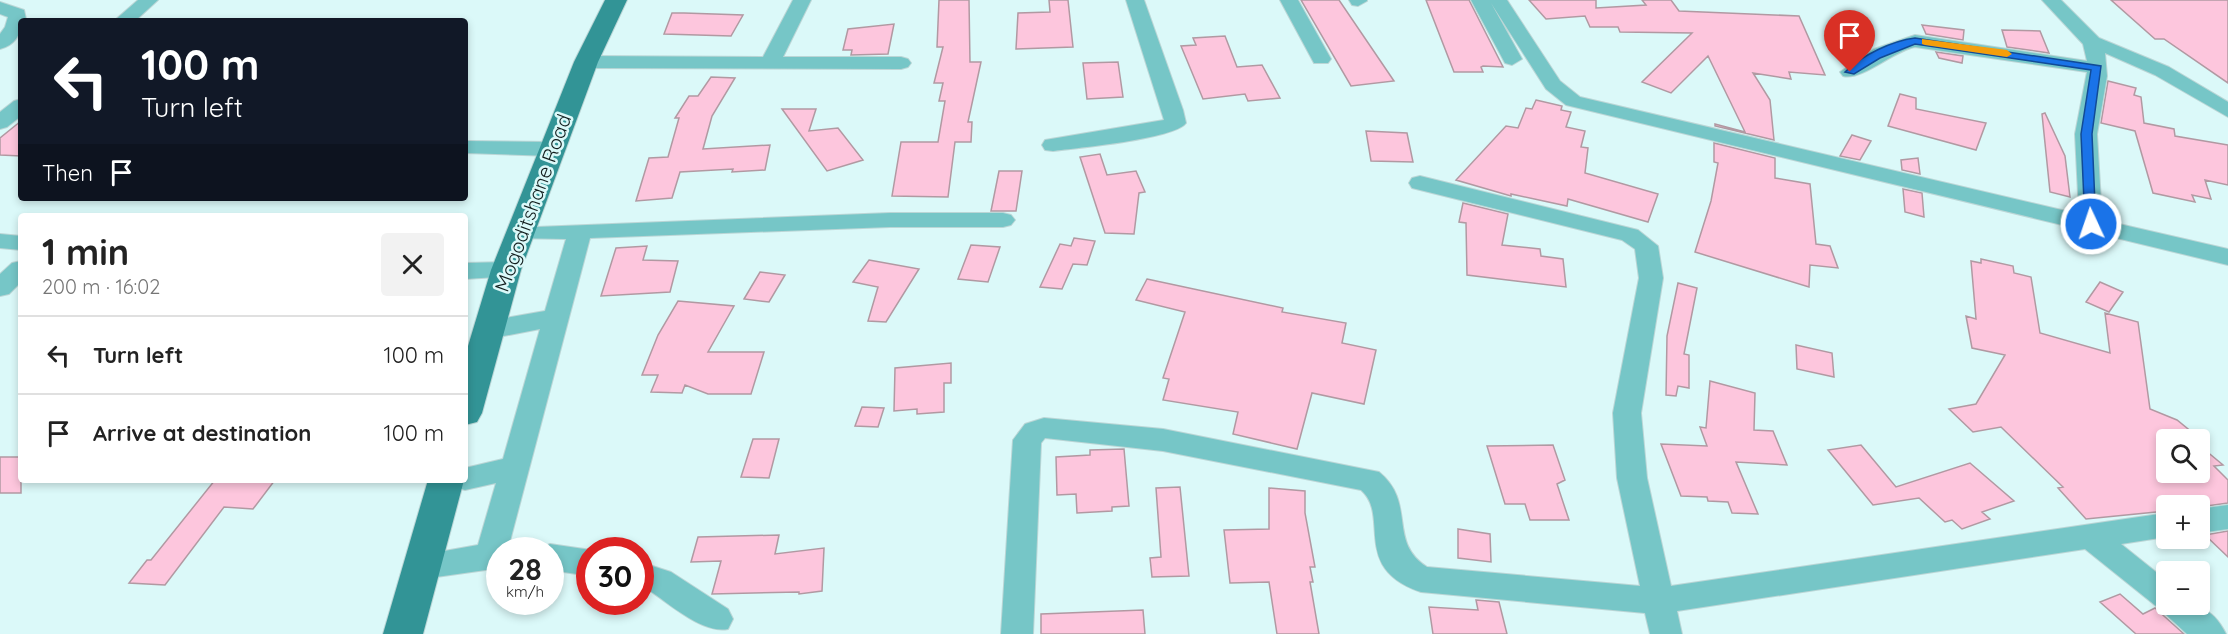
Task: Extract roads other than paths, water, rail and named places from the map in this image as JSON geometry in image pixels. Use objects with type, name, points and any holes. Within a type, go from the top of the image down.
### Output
[{"type":"main road","name":"Mogoditshane Road","points":[[468,403],[519,233],[586,62],[616,0]]},
{"type":"main road","points":[[403,634],[422,566],[453,483]]},
{"type":"street","points":[[127,18],[149,0]]},
{"type":"street","points":[[771,61],[802,0]]},
{"type":"street","points":[[1053,145],[1161,129],[1174,123],[1173,110],[1136,0]]},
{"type":"street","points":[[1288,0],[1321,59]]},
{"type":"street","points":[[1480,0],[1512,59]]},
{"type":"street","points":[[1498,0],[1553,85],[1573,101],[2228,257]]},
{"type":"street","points":[[2051,0],[2092,42],[2123,52],[2174,76],[2228,111]]},
{"type":"street","points":[[0,8],[17,14],[17,20],[13,32],[0,43]]},
{"type":"street","points":[[1850,72],[1877,55],[1906,42],[1915,41],[2097,68]]},
{"type":"street","points":[[2091,224],[2086,134],[2097,68],[2092,42]]},
{"type":"street","points":[[586,62],[902,63]]},
{"type":"street","points":[[0,123],[18,108]]},
{"type":"street","points":[[468,147],[552,149]]},
{"type":"street","points":[[1420,183],[1630,235],[1646,246],[1651,278],[1628,413],[1632,478],[1666,634]]},
{"type":"street","points":[[519,233],[890,220],[1003,220]]},
{"type":"street","points":[[499,537],[580,231]]},
{"type":"street","points":[[0,241],[18,243]]},
{"type":"street","points":[[468,271],[506,270]]},
{"type":"street","points":[[0,288],[18,271]]},
{"type":"street","points":[[489,330],[556,317]]},
{"type":"street","points":[[1017,634],[1027,440],[1035,431],[1044,428],[1163,440],[1369,480],[1377,485],[1384,495],[1391,553],[1407,573],[1421,579],[1658,601],[2156,526]]},
{"type":"street","points":[[468,478],[516,467]]},
{"type":"street","points":[[2210,519],[2228,517]]},
{"type":"street","points":[[2090,536],[2156,590]]},
{"type":"street","points":[[422,566],[486,556]]},
{"type":"street","points":[[654,579],[717,619]]},
{"type":"street","points":[[2188,615],[2211,634]]}]
